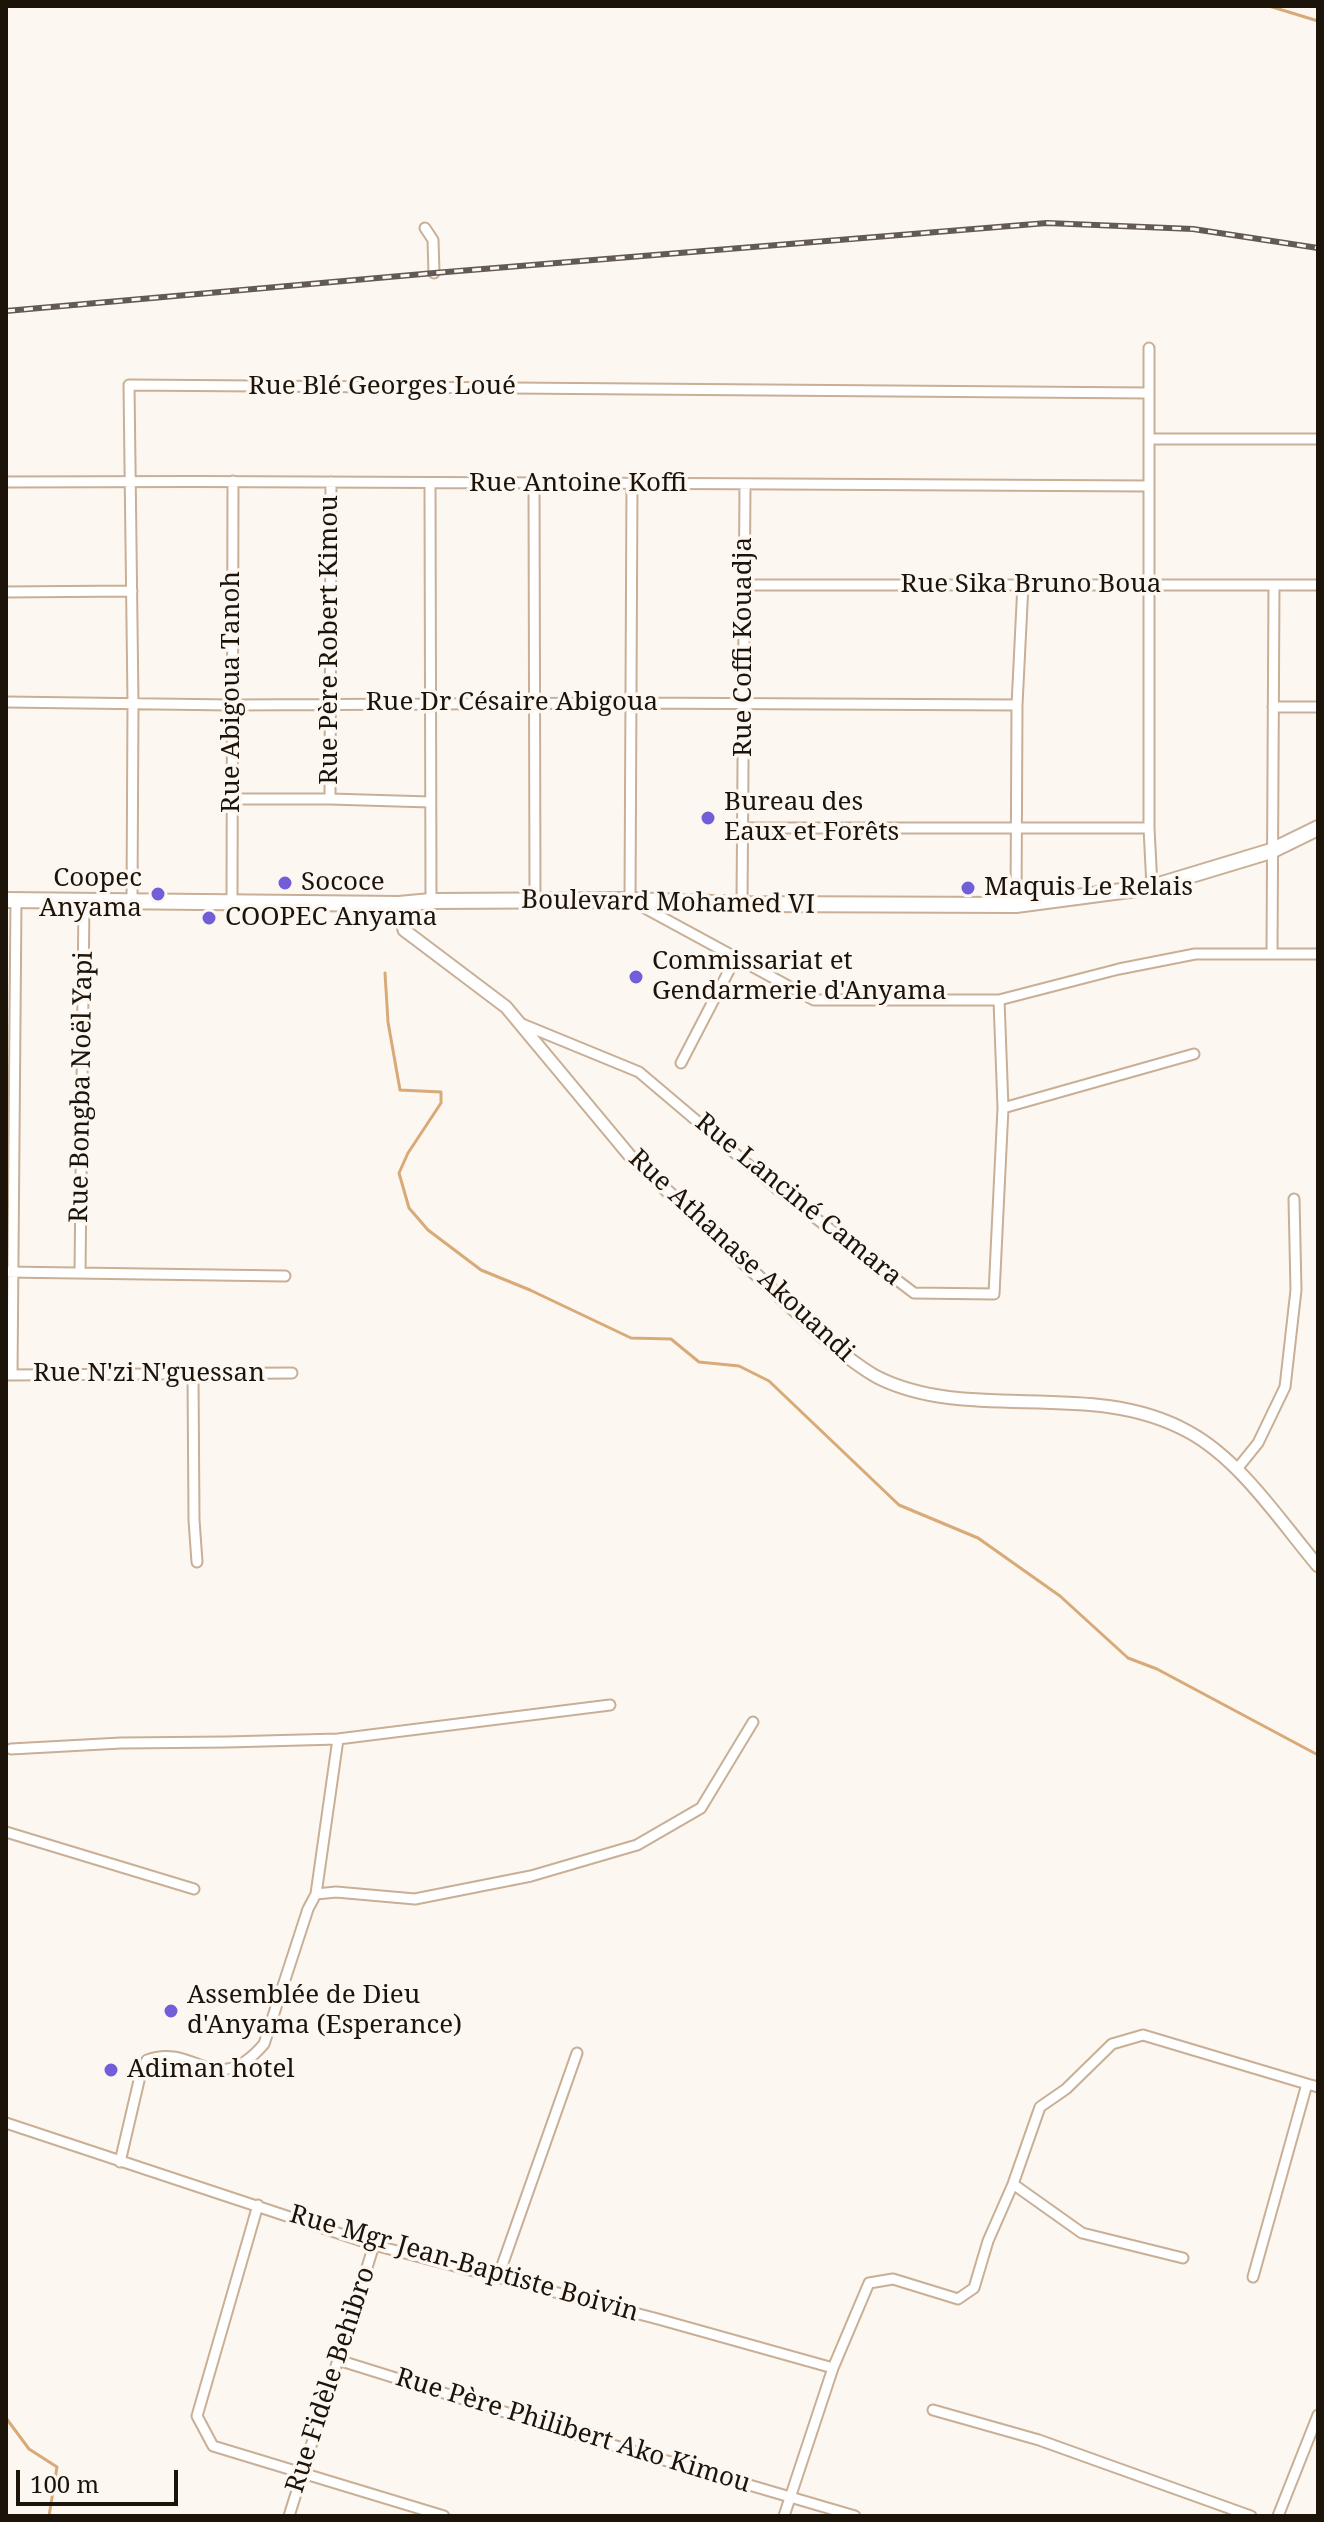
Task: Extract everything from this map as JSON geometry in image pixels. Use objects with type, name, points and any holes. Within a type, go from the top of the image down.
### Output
[{"type":"main road","name":"Boulevard Mohamed VI","points":[[11,900],[399,904],[431,901],[630,900],[742,904],[1016,905],[1152,887],[1271,851],[1318,828]]},
{"type":"street","points":[[425,228],[433,240],[434,273]]},
{"type":"street","points":[[1149,348],[1149,828],[1152,887]]},
{"type":"street","name":"Rue Blé Georges Loué","points":[[132,900],[129,385],[1149,393]]},
{"type":"street","points":[[1149,439],[1318,439]]},
{"type":"street","name":"Rue Abigoua Tanoh","points":[[232,903],[233,481]]},
{"type":"street","name":"Rue Antoine Koffi","points":[[6,482],[1149,486]]},
{"type":"street","name":"Rue Père Robert Kimou","points":[[330,799],[331,482]]},
{"type":"street","points":[[534,482],[535,901]]},
{"type":"street","points":[[632,483],[630,900],[814,1000],[999,1000],[1119,969],[1195,954],[1318,954]]},
{"type":"street","points":[[430,484],[431,901]]},
{"type":"street","name":"Rue Coffi Kouadja","points":[[742,904],[745,485]]},
{"type":"street","points":[[1016,905],[1017,705],[1023,584]]},
{"type":"street","name":"Rue Sika Bruno Boua","points":[[744,585],[1318,585]]},
{"type":"street","points":[[1272,953],[1274,585]]},
{"type":"street","points":[[6,592],[132,591]]},
{"type":"street","name":"Rue Dr Césaire Abigoua","points":[[6,702],[1017,705]]},
{"type":"street","points":[[1273,707],[1318,707]]},
{"type":"street","points":[[231,799],[430,802]]},
{"type":"street","points":[[744,828],[1149,828]]},
{"type":"street","points":[[9,1375],[11,900]]},
{"type":"street","name":"Rue Bongba Noël Yapi","points":[[80,1273],[84,901]]},
{"type":"street","name":"Rue Athanase Akouandi","points":[[399,904],[404,930],[506,1007],[630,1156],[827,1341],[854,1362],[878,1377],[909,1389],[950,1397],[1083,1402],[1124,1408],[1157,1417],[1189,1431],[1237,1469],[1318,1566]]},
{"type":"street","points":[[681,1063],[735,959]]},
{"type":"street","name":"Rue Lanciné Camara","points":[[522,1024],[639,1072],[776,1188],[914,1293],[994,1294],[1003,1108],[999,1000]]},
{"type":"street","points":[[1003,1108],[1194,1054]]},
{"type":"street","points":[[1237,1469],[1258,1443],[1285,1387],[1296,1290],[1294,1199]]},
{"type":"street","points":[[9,1272],[285,1276]]},
{"type":"street","name":"Rue N'zi N'guessan","points":[[9,1375],[292,1373]]},
{"type":"street","points":[[193,1374],[197,1562]]},
{"type":"street","points":[[11,1749],[121,1743],[338,1739],[610,1705]]},
{"type":"street","points":[[316,1894],[336,1892],[415,1899],[531,1876],[637,1845],[701,1808],[753,1722]]},
{"type":"street","points":[[120,2162],[141,2072],[147,2060],[161,2055],[221,2071],[238,2068],[264,2044],[308,1909],[316,1894],[338,1739]]},
{"type":"street","points":[[6,1832],[194,1889]]},
{"type":"street","points":[[784,2516],[833,2368],[869,2283],[893,2279],[958,2299],[974,2288],[988,2241],[1013,2184],[1040,2107],[1066,2089],[1112,2044],[1143,2035],[1318,2087]]},
{"type":"street","points":[[498,2277],[577,2053]]},
{"type":"street","points":[[1253,2277],[1307,2084]]},
{"type":"street","name":"Rue Mgr Jean-Baptiste Boivin","points":[[6,2123],[374,2245],[833,2368]]},
{"type":"street","points":[[1013,2184],[1082,2233],[1183,2258]]},
{"type":"street","points":[[258,2205],[197,2416],[213,2446],[444,2516]]},
{"type":"street","name":"Rue Fidèle Behibro","points":[[289,2516],[374,2245]]},
{"type":"street","name":"Rue Père Philibert Ako Kimou","points":[[338,2360],[855,2516]]},
{"type":"street","points":[[933,2410],[1039,2440],[1251,2516]]},
{"type":"street","points":[[1278,2516],[1318,2415]]},
{"type":"waterway","points":[[1269,6],[1318,21]]},
{"type":"waterway","points":[[385,973],[388,1022],[400,1090],[441,1092],[441,1103],[408,1153],[399,1173],[409,1208],[428,1230],[481,1270],[631,1338],[671,1339],[699,1362],[739,1366],[769,1381],[899,1505],[978,1538],[1060,1596],[1128,1658],[1157,1669],[1318,1755]]},
{"type":"waterway","points":[[6,2418],[29,2449],[57,2467],[49,2516]]},
{"type":"railway","points":[[6,311],[1047,223],[1193,229],[1318,248]]},
{"type":"place","name":"Bureau des Eaux et Forêts","points":[[708,818]]},
{"type":"place","name":"Sococe","points":[[285,883]]},
{"type":"place","name":"Maquis Le Relais","points":[[968,888]]},
{"type":"place","name":"Coopec Anyama","points":[[158,894]]},
{"type":"place","name":"COOPEC Anyama","points":[[209,918]]},
{"type":"place","name":"Commissariat et Gendarmerie d'Anyama","points":[[636,977]]},
{"type":"place","name":"Assemblée de Dieu d'Anyama (Esperance)","points":[[171,2011]]},
{"type":"place","name":"Adiman hotel","points":[[111,2070]]}]
